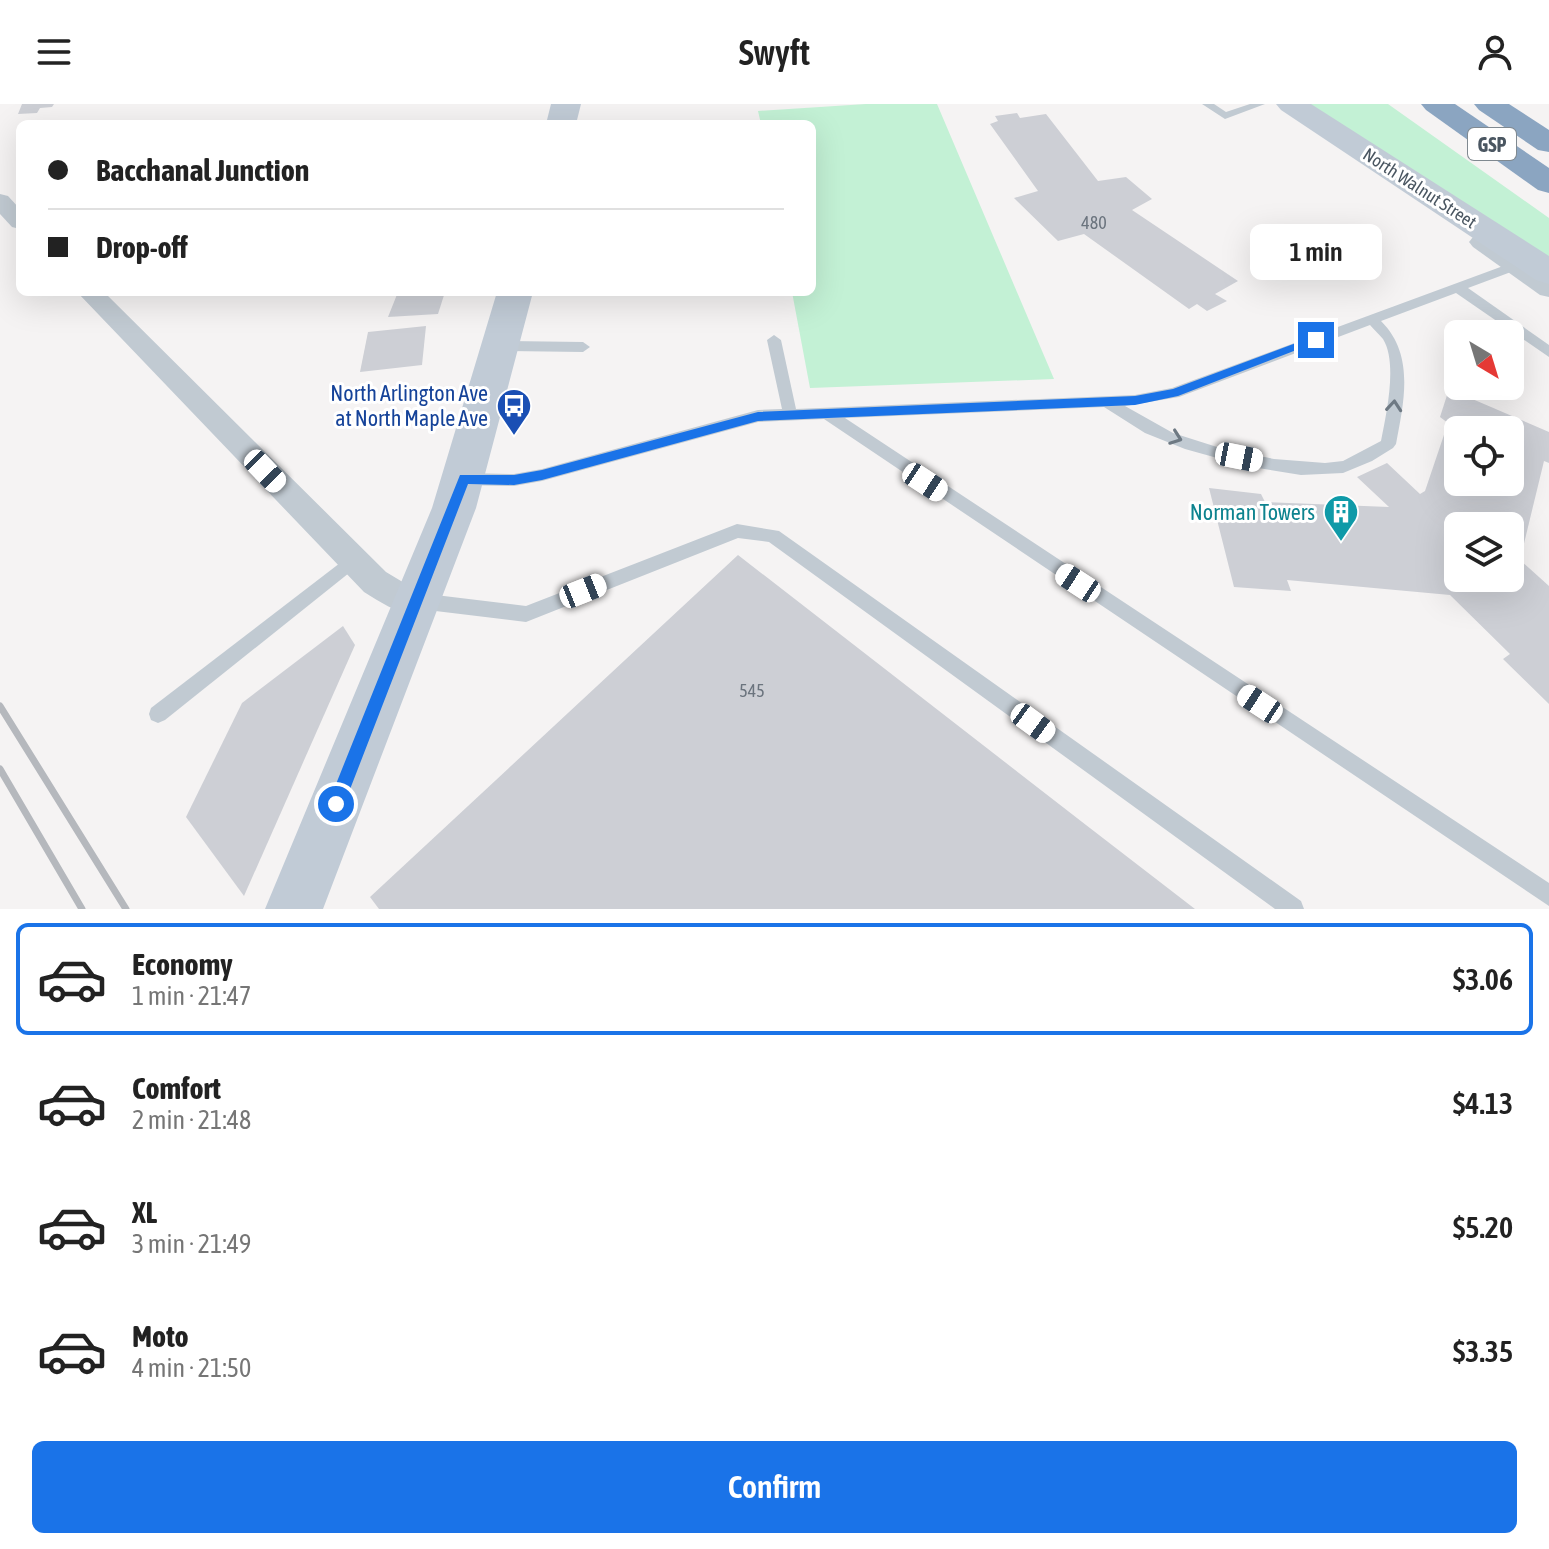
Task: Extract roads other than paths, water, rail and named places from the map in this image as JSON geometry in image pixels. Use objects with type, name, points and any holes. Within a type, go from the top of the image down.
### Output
[{"type":"highway","name":"GSP","points":[[1436,104],[1549,183]]},
{"type":"highway","name":"GSP","points":[[1489,104],[1549,143]]},
{"type":"street","points":[[1301,111],[1549,289]]},
{"type":"street","name":"North Walnut Street","points":[[1301,111],[1549,272]]},
{"type":"street","points":[[93,296],[353,560],[388,592],[417,601]]},
{"type":"street","points":[[294,909],[464,479],[514,296]]},
{"type":"lane","points":[[1207,104],[1225,116],[1260,104]]},
{"type":"lane","points":[[464,479],[514,480],[542,475],[758,416],[1108,402],[1174,393],[1514,266]]},
{"type":"lane","points":[[1457,287],[1549,352]]},
{"type":"lane","points":[[1108,402],[1152,430],[1215,452],[1312,471],[1343,467],[1388,444],[1394,408],[1392,341],[1372,319]]},
{"type":"lane","points":[[774,340],[790,413]]},
{"type":"lane","points":[[500,346],[583,347]]},
{"type":"lane","points":[[825,412],[874,448],[1549,895]]},
{"type":"lane","points":[[417,601],[526,614],[737,531],[773,536],[1293,909]]},
{"type":"lane","points":[[158,714],[353,560]]},
{"type":"railway","points":[[0,706],[126,909]]},
{"type":"railway","points":[[0,769],[82,909]]},
{"type":"place","name":"North Arlington Ave at North Maple Ave","points":[[514,437]]},
{"type":"place","name":"Norman Towers","points":[[1341,543]]}]
